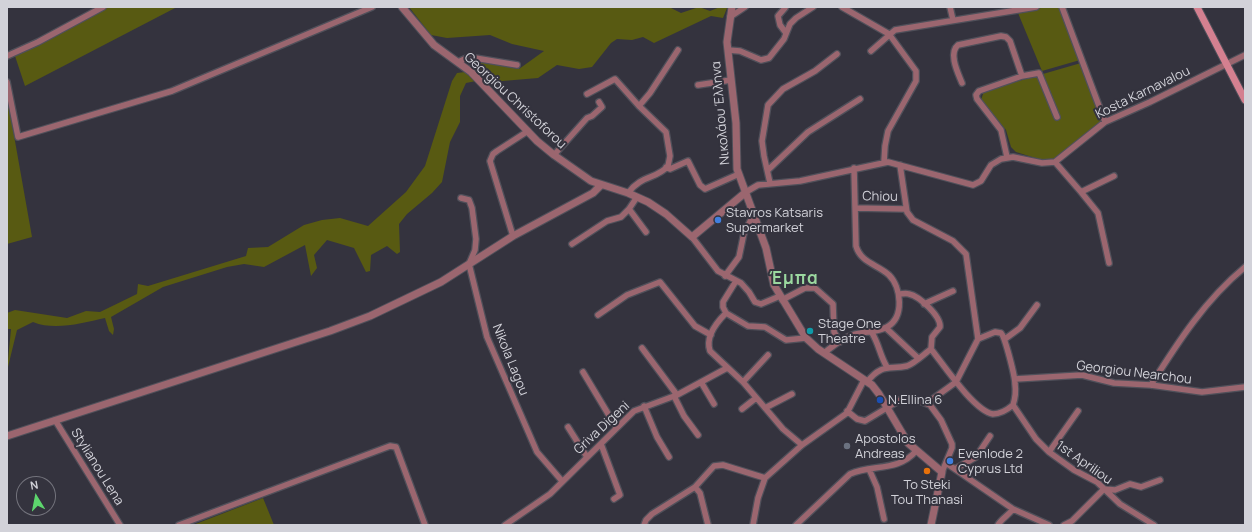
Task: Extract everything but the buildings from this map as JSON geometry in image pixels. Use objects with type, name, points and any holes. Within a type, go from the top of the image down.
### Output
[{"type":"main road","points":[[1198,7],[1245,100]]},
{"type":"street","points":[[7,56],[38,42],[103,7]]},
{"type":"street","points":[[7,82],[18,137],[172,91],[372,7]]},
{"type":"street","name":"Georgiou Christoforou","points":[[402,7],[434,45],[478,78],[554,156],[583,176],[601,185],[637,197],[666,214],[692,237],[718,271],[746,288],[758,304],[781,298]]},
{"type":"street","name":"Νικολάου Έλληνα","points":[[732,7],[727,34],[736,130],[737,162],[739,174],[766,248],[773,282],[781,298],[806,338],[824,353],[876,389],[902,434],[916,451],[942,472]]},
{"type":"street","points":[[730,16],[745,7]]},
{"type":"street","points":[[728,50],[740,51],[757,58],[769,58],[784,39],[786,33],[796,18],[813,7]]},
{"type":"street","points":[[842,7],[888,34],[914,66],[917,78],[888,130],[884,146],[884,162]]},
{"type":"street","points":[[950,7],[953,20]]},
{"type":"street","points":[[871,51],[888,34],[899,29],[1036,7]]},
{"type":"street","points":[[1062,7],[1105,122]]},
{"type":"street","points":[[785,8],[778,16],[780,25],[786,33]]},
{"type":"street","points":[[962,84],[953,51],[955,47],[958,44],[1001,36],[1006,37],[1010,41],[1022,76]]},
{"type":"street","points":[[639,106],[650,93],[678,50]]},
{"type":"street","points":[[770,183],[762,141],[768,105],[783,89],[815,71],[837,54]]},
{"type":"street","name":"Kosta Karnavalou","points":[[1055,162],[1105,122],[1227,65],[1245,55]]},
{"type":"street","points":[[458,62],[469,57],[517,65]]},
{"type":"street","points":[[1007,157],[1001,130],[979,103],[976,95],[982,89],[1022,76],[1039,73],[1057,117]]},
{"type":"street","points":[[587,94],[616,79],[639,106],[666,132],[670,156],[666,167]]},
{"type":"street","points":[[698,85],[731,80]]},
{"type":"street","points":[[768,170],[808,132],[860,99]]},
{"type":"street","points":[[554,156],[586,118],[592,116],[602,107],[599,102]]},
{"type":"street","points":[[513,236],[490,161],[493,154],[528,131]]},
{"type":"street","points":[[692,237],[746,192],[758,184],[800,181],[854,168],[884,162],[893,162],[971,185],[981,181],[994,162],[1007,157],[1019,157],[1042,163],[1055,162],[1098,213],[1109,263]]},
{"type":"street","points":[[628,193],[638,181],[666,167],[670,169],[688,161],[700,185],[705,189],[739,174]]},
{"type":"street","points":[[900,165],[905,209],[913,220],[953,241],[966,254],[978,339],[956,382],[927,403]]},
{"type":"street","points":[[824,353],[852,335],[872,333],[886,328],[892,323],[896,316],[900,294],[889,276],[858,255],[856,246],[854,168]]},
{"type":"street","points":[[1080,192],[1114,176]]},
{"type":"street","points":[[7,436],[330,331],[370,316],[441,282],[513,236],[593,193],[601,185]]},
{"type":"street","points":[[572,244],[608,221],[621,217],[629,209],[637,197]]},
{"type":"street","points":[[461,198],[469,200],[472,208],[476,239],[475,250],[469,264]]},
{"type":"street","name":"Chiou","points":[[855,208],[905,209]]},
{"type":"street","points":[[629,209],[646,232]]},
{"type":"street","points":[[725,276],[739,257],[744,232],[754,214]]},
{"type":"street","name":"Nikola Lagou","points":[[469,264],[486,337],[537,452],[562,481]]},
{"type":"street","points":[[1151,385],[1182,336],[1204,308],[1245,267]]},
{"type":"street","points":[[736,281],[723,302],[723,307],[726,313],[748,326],[765,327],[786,340],[806,338]]},
{"type":"street","points":[[598,315],[627,295],[660,282],[695,326],[711,335]]},
{"type":"street","points":[[781,298],[805,288],[815,288],[833,304],[834,332],[840,342]]},
{"type":"street","points":[[924,304],[953,291]]},
{"type":"street","points":[[900,294],[910,294],[936,314],[940,324],[932,337],[931,349],[970,398],[989,413],[1001,413],[1013,406],[1016,390],[1015,379],[1005,339],[1001,333],[995,332],[978,339]]},
{"type":"street","points":[[1005,339],[1020,328],[1037,305]]},
{"type":"street","points":[[726,313],[711,335],[708,343],[710,351],[742,382],[783,429],[802,445]]},
{"type":"street","points":[[886,328],[918,358]]},
{"type":"street","points":[[872,333],[879,344],[882,358],[887,367]]},
{"type":"street","points":[[642,348],[676,395],[684,416],[698,435]]},
{"type":"street","points":[[753,525],[758,498],[764,478],[802,445],[848,411],[866,381],[887,367],[908,365],[931,349]]},
{"type":"street","points":[[742,382],[768,355]]},
{"type":"street","name":"Griva Digeni","points":[[505,525],[547,497],[601,444],[616,427],[634,411],[676,395],[727,368]]},
{"type":"street","points":[[583,372],[616,427]]},
{"type":"street","name":"Georgiou Nearchou","points":[[1015,379],[1082,375],[1114,383],[1151,385],[1202,392],[1245,387]]},
{"type":"street","points":[[701,382],[714,404]]},
{"type":"street","points":[[765,408],[792,394]]},
{"type":"street","points":[[848,411],[857,419],[865,421],[886,407],[907,396],[927,403],[941,420],[952,444],[942,472],[931,525]]},
{"type":"street","points":[[742,410],[756,398]]},
{"type":"street","points":[[644,406],[657,437],[669,457]]},
{"type":"street","name":"1st Apriliou","points":[[1013,406],[1036,439],[1049,452],[1074,470],[1097,482],[1120,504],[1154,525]]},
{"type":"street","points":[[1049,452],[1078,411]]},
{"type":"street","name":"Stylianou Lena","points":[[55,420],[120,525]]},
{"type":"street","points":[[568,427],[587,458]]},
{"type":"street","points":[[955,469],[976,457],[990,436]]},
{"type":"street","points":[[601,444],[620,495],[614,499]]},
{"type":"street","points":[[179,525],[390,446],[396,447],[425,525]]},
{"type":"street","points":[[796,525],[850,474],[869,469],[894,466],[903,462],[916,451]]},
{"type":"street","points":[[946,463],[1013,509],[1049,525]]},
{"type":"street","points":[[644,524],[652,514],[695,487],[709,469],[718,465],[764,478]]},
{"type":"street","points":[[869,469],[877,488],[884,519]]},
{"type":"street","points":[[1064,525],[1072,521],[1104,488],[1115,490],[1130,484],[1141,487],[1160,480]]},
{"type":"street","points":[[695,487],[700,493],[708,525]]},
{"type":"street","points":[[998,525],[1013,509]]},
{"type":"shaded area","points":[[108,7],[177,7],[25,86],[15,56]]},
{"type":"shaded area","points":[[409,7],[669,7],[681,13],[699,7],[710,11],[720,7],[727,8],[723,18],[711,16],[654,43],[643,37],[632,40],[617,39],[611,43],[592,67],[579,69],[557,65],[538,78],[491,82],[471,60],[519,69],[544,51],[512,44],[490,35],[447,38],[431,35]]},
{"type":"shaded area","points":[[1048,7],[1061,7],[1080,60],[1042,71],[1018,13],[1020,11]]},
{"type":"shaded area","points":[[1081,63],[1102,121],[1054,160],[1045,161],[1016,152],[1011,147],[1006,130],[981,100],[984,91]]},
{"type":"shaded area","points":[[465,72],[476,81],[466,83],[460,96],[460,122],[450,142],[442,182],[432,193],[407,214],[399,224],[400,252],[397,254],[387,246],[371,255],[370,271],[366,272],[354,248],[327,240],[314,255],[317,268],[311,276],[305,245],[264,267],[244,264],[227,267],[163,287],[111,317],[114,329],[113,335],[109,331],[105,318],[78,324],[59,326],[41,325],[33,322],[17,330],[7,371],[11,329],[7,329],[7,313],[15,310],[67,318],[86,311],[100,312],[137,294],[138,284],[148,286],[246,256],[248,248],[268,247],[304,225],[322,220],[340,218],[368,226],[406,192],[425,166],[452,81],[457,73]]},
{"type":"shaded area","points":[[7,96],[32,237],[7,244]]},
{"type":"shaded area","points":[[263,498],[274,525],[193,525]]},
{"type":"place","name":"Stavros Katsaris Supermarket","points":[[718,220]]},
{"type":"place","name":"Stage One Theatre","points":[[810,331]]},
{"type":"place","name":"N.Ellina 6","points":[[880,400]]},
{"type":"place","name":"Apostolos Andreas","points":[[847,446]]},
{"type":"place","name":"Evenlode 2 Cyprus Ltd","points":[[950,461]]},
{"type":"place","name":"To Steki Tou Thanasi","points":[[927,471]]},
{"type":"district","name":"Έμπα","points":[[794,279]]}]
